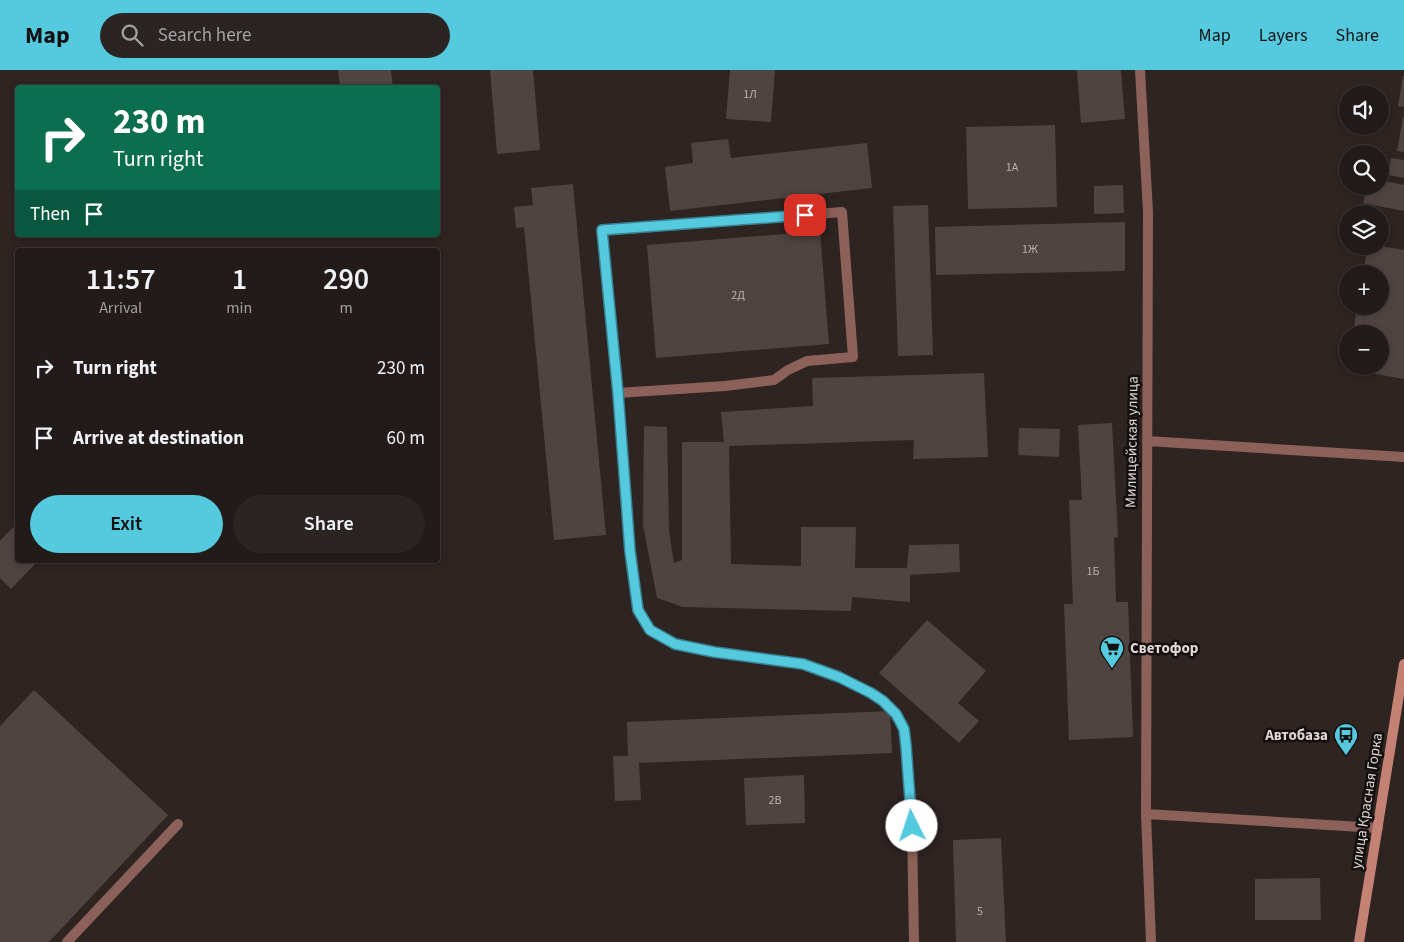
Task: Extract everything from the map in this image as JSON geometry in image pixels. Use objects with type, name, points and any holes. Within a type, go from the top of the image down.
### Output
[{"type":"street","name":"Милицейская улица","points":[[1140,70],[1148,212],[1146,814],[1151,942]]},
{"type":"street","points":[[618,393],[725,386],[774,380],[788,370],[807,361],[853,357],[842,212],[602,230],[618,393],[630,551],[638,610],[650,630],[675,644],[714,652],[803,664],[839,677],[871,693],[883,701],[896,714],[904,729],[906,746],[912,826],[914,942]]},
{"type":"street","points":[[1147,441],[1404,456]]},
{"type":"street","name":"улица Красная Горка","points":[[1359,942],[1404,664]]},
{"type":"street","points":[[1146,814],[1378,828]]},
{"type":"street","points":[[67,942],[178,824]]},
{"type":"building","points":[[338,70],[391,70],[393,85],[340,85]]},
{"type":"building","points":[[490,70],[533,70],[540,150],[497,154]]},
{"type":"building","points":[[730,70],[775,70],[771,122],[726,119]]},
{"type":"building","points":[[1077,70],[1121,70],[1125,119],[1081,123]]},
{"type":"building","points":[[1404,76],[1404,107],[1398,106]]},
{"type":"building","points":[[1404,117],[1404,152],[1397,151]]},
{"type":"building","points":[[1055,125],[1057,207],[968,209],[966,127]]},
{"type":"building","points":[[728,139],[731,158],[867,143],[872,188],[670,211],[665,167],[693,163],[691,143]]},
{"type":"building","points":[[1391,158],[1404,160],[1404,178],[1389,175]]},
{"type":"building","points":[[1389,182],[1404,185],[1404,211],[1389,208],[1389,205],[1363,203],[1365,195],[1389,195]]},
{"type":"building","points":[[573,184],[606,535],[554,540],[524,227],[516,228],[514,207],[533,205],[531,188]]},
{"type":"building","points":[[1123,185],[1124,213],[1094,214],[1094,186]]},
{"type":"building","points":[[928,205],[933,355],[898,356],[893,206]]},
{"type":"building","points":[[1125,222],[1125,271],[936,275],[935,227]]},
{"type":"building","points":[[820,231],[829,344],[656,358],[647,245]]},
{"type":"building","points":[[1389,248],[1404,250],[1404,379],[1381,375],[1389,375],[1389,325],[1354,325],[1356,315],[1389,315],[1389,265],[1365,265],[1366,255],[1389,255]]},
{"type":"building","points":[[984,373],[988,457],[913,459],[914,440],[729,446],[731,564],[801,566],[801,527],[856,527],[855,568],[907,568],[909,545],[959,544],[960,572],[910,575],[910,602],[852,597],[851,611],[683,607],[657,598],[643,525],[644,426],[667,427],[669,531],[674,563],[682,560],[682,442],[724,442],[721,412],[813,406],[812,378]]},
{"type":"building","points":[[1112,423],[1118,537],[1114,538],[1116,602],[1128,602],[1133,737],[1069,740],[1064,604],[1073,604],[1069,500],[1082,500],[1078,425]]},
{"type":"building","points":[[1019,428],[1060,429],[1059,457],[1018,455]]},
{"type":"building","points":[[13,527],[15,529],[15,563],[36,563],[11,589],[0,578],[0,541]]},
{"type":"building","points":[[927,620],[986,671],[958,703],[979,721],[959,743],[879,673]]},
{"type":"building","points":[[34,690],[168,815],[49,942],[0,942],[0,726]]},
{"type":"building","points":[[890,711],[892,753],[639,763],[641,800],[615,801],[613,756],[628,756],[627,722]]},
{"type":"building","points":[[804,775],[805,823],[746,825],[744,778]]},
{"type":"building","points":[[1001,838],[1006,942],[956,942],[953,840]]},
{"type":"building","points":[[1320,878],[1321,920],[1255,920],[1255,879]]},
{"type":"place","name":"Светофор","points":[[1112,669]]},
{"type":"place","name":"Автобаза","points":[[1346,756]]},
{"type":"route","points":[[805,215],[602,230],[618,393],[630,551],[638,610],[650,630],[675,644],[714,652],[803,664],[839,677],[883,701],[896,714],[904,729],[912,826]]}]
